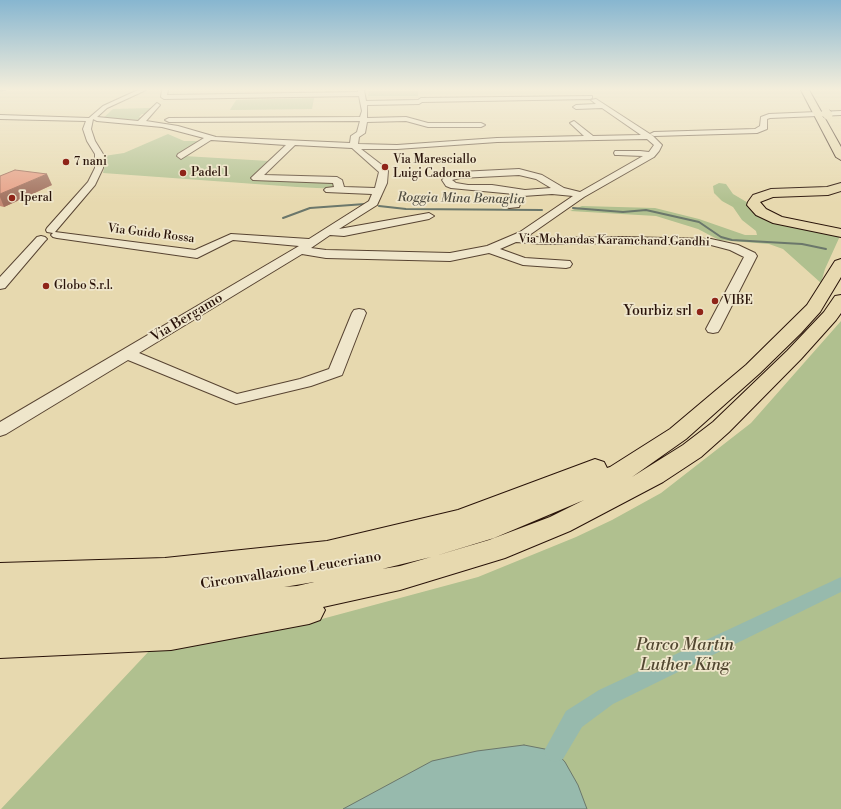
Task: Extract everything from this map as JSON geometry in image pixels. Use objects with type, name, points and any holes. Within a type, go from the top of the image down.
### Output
[{"type":"highway","points":[[828,128],[841,156]]},
{"type":"highway","points":[[832,128],[841,139]]},
{"type":"highway","points":[[839,233],[778,220],[766,215],[754,205],[755,200],[764,195],[792,192],[828,191],[841,187]]},
{"type":"highway","points":[[792,192],[820,196],[835,201]]},
{"type":"highway","name":"Circonvallazione Leuceriano","points":[[0,594],[177,588],[270,577],[355,564],[433,545],[484,530],[588,488],[619,473],[678,434],[753,369],[814,308],[841,264]]},
{"type":"highway","name":"Circonvallazione Leuceriano","points":[[0,619],[168,614],[297,599],[400,578],[495,550],[560,524],[609,500],[654,476],[692,451],[721,427],[837,310]]},
{"type":"highway","points":[[0,575],[165,570],[334,550],[461,520],[576,477],[642,445],[677,422],[702,414]]},
{"type":"highway","points":[[0,642],[171,635],[297,613],[458,572],[495,550]]},
{"type":"street","points":[[0,285],[41,239],[34,238],[32,236],[39,232],[54,232],[92,183],[99,168],[99,154],[91,141],[87,130],[88,128]]},
{"type":"street","points":[[178,128],[209,138],[238,141],[354,146],[397,146],[497,140],[649,136],[670,132],[757,131],[764,128]]},
{"type":"street","points":[[354,146],[355,136],[361,133],[362,128]]},
{"type":"street","points":[[483,128],[497,140]]},
{"type":"street","points":[[579,128],[591,138]]},
{"type":"street","points":[[514,238],[581,195],[651,155],[658,145],[649,136],[637,128]]},
{"type":"street","points":[[238,141],[249,133]]},
{"type":"street","points":[[181,156],[209,138]]},
{"type":"street","points":[[293,143],[256,178],[337,180],[340,190]]},
{"type":"street","points":[[296,188],[379,191],[384,177],[384,171],[354,146]]},
{"type":"street","points":[[618,153],[640,152],[651,155]]},
{"type":"street","points":[[567,192],[552,191],[519,193],[492,188],[460,187],[449,184],[447,180],[460,174],[519,172],[539,177],[556,188],[581,195]]},
{"type":"street","name":"Via Bergamo","points":[[0,430],[328,232],[373,203],[379,191]]},
{"type":"street","points":[[515,208],[519,193]]},
{"type":"street","points":[[328,232],[344,234],[429,216]]},
{"type":"street","name":"Via Guido Rossa","points":[[54,232],[197,254],[231,237],[305,246]]},
{"type":"street","name":"Via Mohandas Karamchand Gandhi","points":[[305,246],[326,254],[430,258],[450,257],[490,249],[514,238],[538,241],[623,240],[711,242],[734,247],[751,256],[713,329]]},
{"type":"street","name":"Via Mohandas Karamchand Gandhi","points":[[490,249],[523,261],[566,264]]},
{"type":"street","points":[[128,354],[236,399],[305,382],[336,372],[359,313]]},
{"type":"green space","points":[[168,134],[184,141],[205,141],[184,156],[269,161],[251,178],[335,181],[337,189],[103,173],[105,164],[104,156],[124,153]]},
{"type":"green space","points":[[719,183],[726,184],[733,194],[750,204],[756,211],[840,236],[825,269],[821,283],[783,249],[769,244],[719,240],[698,229],[656,216],[570,211],[582,206],[655,208],[699,219],[745,235],[757,235],[756,231],[742,220],[733,207],[722,201],[714,193],[713,186]]},
{"type":"green space","name":"Parco Martin Luther King","points":[[841,321],[841,809],[1,809],[150,650],[281,630],[478,577],[576,537],[612,520],[661,493],[751,423]]},
{"type":"shaded area","points":[[524,745],[555,751],[565,762],[578,785],[587,809],[343,809],[432,761],[477,751]]},
{"type":"building","points":[[15,170],[47,174],[0,194],[0,176]]},
{"type":"waterway","name":"Roggia Mina Benaglia","points":[[283,218],[310,208],[365,204]]},
{"type":"waterway","name":"Roggia Mina Benaglia","points":[[379,206],[406,209],[542,210]]},
{"type":"waterway","name":"Roggia Mina Benaglia","points":[[573,208],[623,212],[646,210],[699,222],[721,237],[732,240],[802,244],[826,249]]},
{"type":"waterway","points":[[555,751],[574,719],[606,697],[841,584]]},
{"type":"place","name":"7 nani","points":[[66,162]]},
{"type":"place","name":"Via Maresciallo Luigi Cadorna","points":[[385,167]]},
{"type":"place","name":"Padel 1","points":[[183,173]]},
{"type":"place","name":"Iperal","points":[[12,198]]},
{"type":"place","name":"Globo S.r.l.","points":[[46,286]]},
{"type":"place","name":"VIBE","points":[[715,301]]},
{"type":"place","name":"Yourbiz srl","points":[[700,312]]}]
